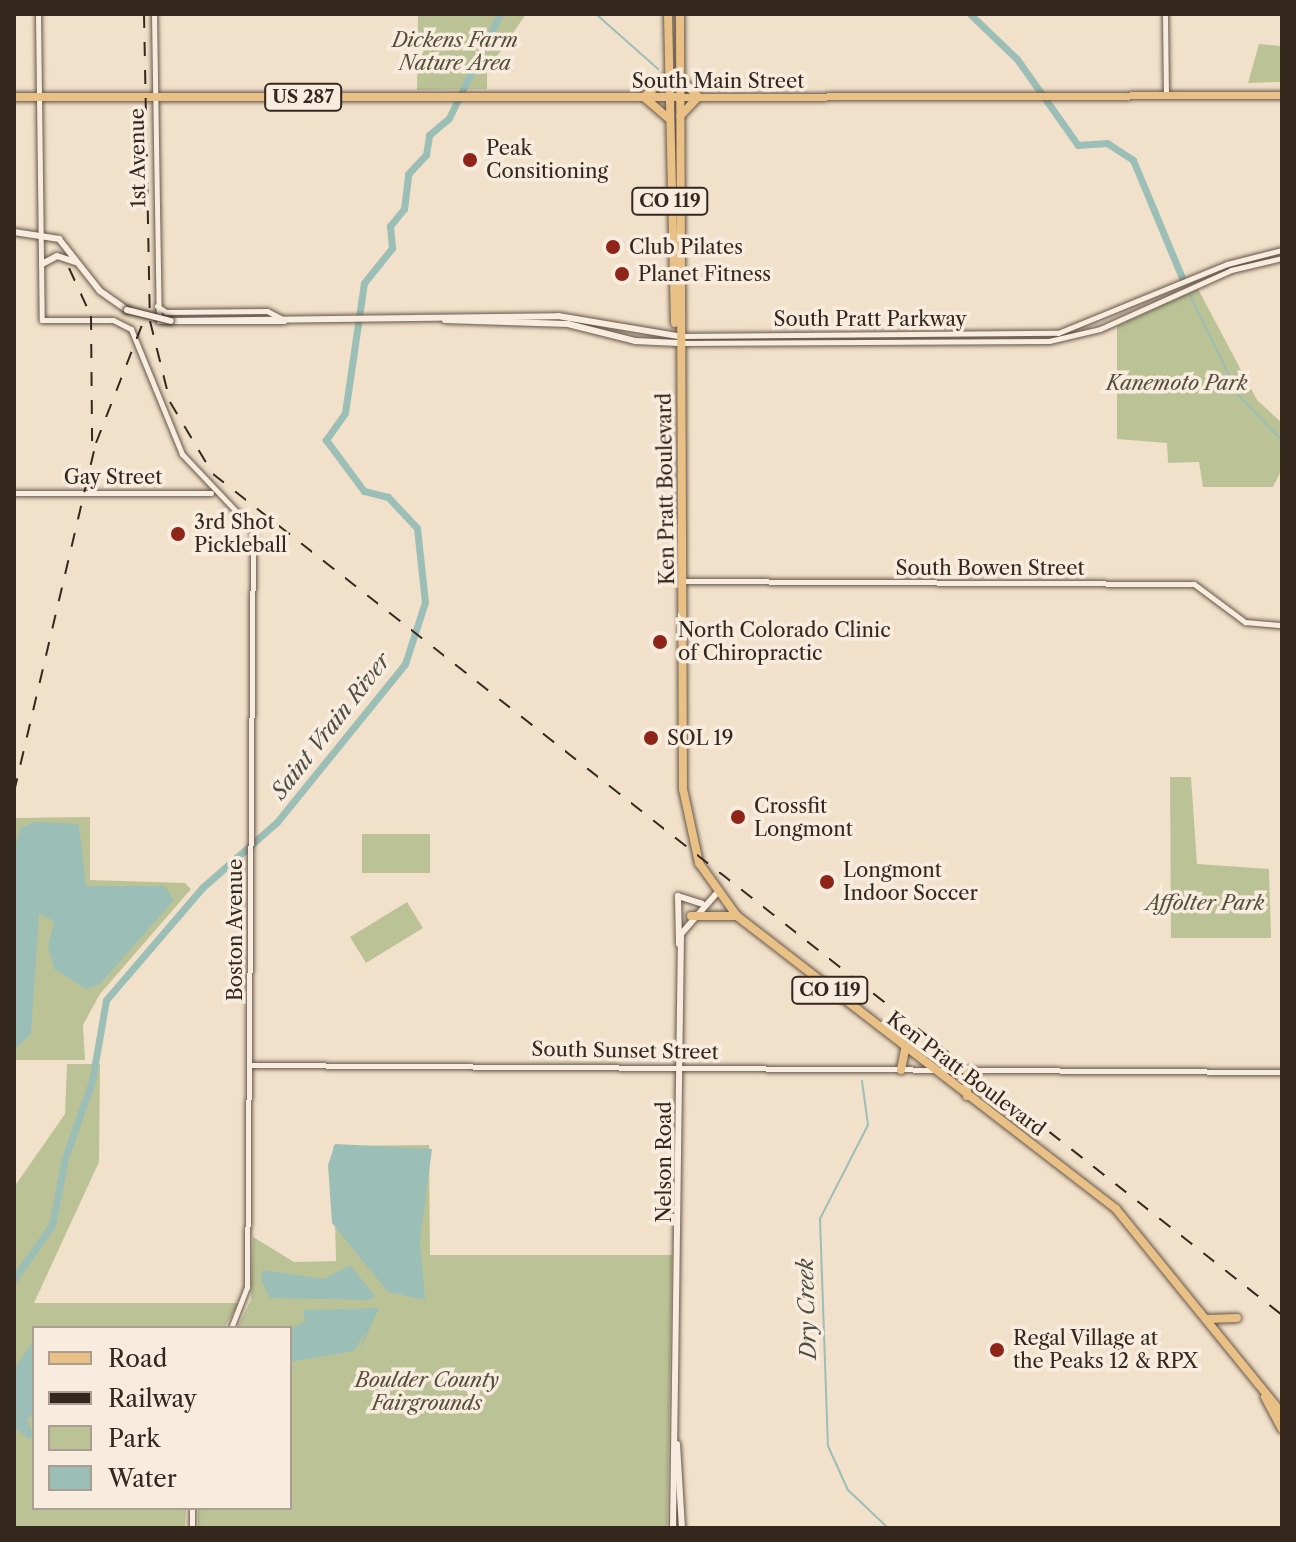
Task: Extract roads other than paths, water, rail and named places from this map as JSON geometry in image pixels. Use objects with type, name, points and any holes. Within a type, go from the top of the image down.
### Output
[{"type":"highway","name":"CO 119","points":[[668,14],[669,97]]},
{"type":"highway","name":"CO 119","points":[[679,97],[680,14]]},
{"type":"highway","points":[[669,76],[643,97],[669,119]]},
{"type":"highway","points":[[679,77],[698,97],[680,117]]},
{"type":"highway","name":"US 287","points":[[14,97],[153,97]]},
{"type":"highway","name":"South Main Street","points":[[153,97],[679,97]]},
{"type":"highway","name":"Ken Pratt Boulevard","points":[[669,97],[684,581],[683,789],[694,849],[716,894],[737,916],[1116,1209],[1207,1319],[1265,1397],[1282,1429]]},
{"type":"highway","name":"Ken Pratt Boulevard","points":[[678,339],[679,97]]},
{"type":"highway","points":[[691,916],[737,916]]},
{"type":"highway","points":[[901,1070],[908,1058],[902,1046]]},
{"type":"highway","points":[[968,1096],[972,1071]]},
{"type":"highway","points":[[1207,1319],[1237,1318]]},
{"type":"highway","name":"Ken Pratt Boulevard","points":[[1265,1397],[1282,1413]]},
{"type":"main road","name":"South Main Street","points":[[679,97],[1282,95]]},
{"type":"main road","points":[[14,232],[42,232]]},
{"type":"main road","name":"South Pratt Parkway","points":[[42,232],[82,267],[107,298],[142,317],[272,321],[575,317],[678,339]]},
{"type":"main road","points":[[42,264],[61,256],[82,267]]},
{"type":"main road","points":[[691,916],[716,894]]},
{"type":"main road","points":[[681,951],[678,896],[705,904]]},
{"type":"main road","name":"Nelson Road","points":[[673,1528],[677,1444],[681,951],[691,916]]},
{"type":"main road","name":"Nelson Road","points":[[677,1444],[682,1528]]},
{"type":"street","points":[[38,14],[43,97],[42,320],[123,323],[139,343],[170,433],[212,493]]},
{"type":"street","name":"1st Avenue","points":[[154,14],[155,301]]},
{"type":"street","points":[[1165,14],[1166,95]]},
{"type":"street","name":"South Pratt Parkway","points":[[678,339],[1058,333],[1254,254],[1282,250]]},
{"type":"street","name":"South Pratt Parkway","points":[[678,339],[1049,341],[1109,326],[1231,270],[1282,258]]},
{"type":"street","points":[[42,298],[48,315],[63,320]]},
{"type":"street","points":[[155,301],[163,312],[267,311],[286,321]]},
{"type":"street","points":[[155,301],[169,326],[286,321]]},
{"type":"street","name":"Gay Street","points":[[14,493],[212,493]]},
{"type":"street","name":"Boston Avenue","points":[[212,493],[253,529],[247,1287],[232,1326]]},
{"type":"street","name":"South Bowen Street","points":[[684,581],[1194,584],[1245,622],[1282,625]]},
{"type":"street","name":"South Sunset Street","points":[[250,1065],[1282,1072]]},
{"type":"water","points":[[35,822],[79,824],[86,886],[165,886],[174,900],[100,984],[86,989],[54,969],[48,947],[54,921],[39,914],[31,1034],[14,1050],[14,853],[20,828]]},
{"type":"water","points":[[335,1144],[432,1149],[420,1240],[425,1300],[388,1292],[332,1223],[328,1165]]},
{"type":"water","points":[[350,1265],[375,1296],[370,1300],[270,1298],[261,1280],[263,1270],[324,1279]]},
{"type":"water","points":[[379,1308],[359,1352],[365,1332],[354,1351],[292,1362],[292,1329],[305,1321],[303,1310]]},
{"type":"water","points":[[32,1343],[32,1416],[27,1418],[32,1438],[28,1439],[14,1427],[14,1369]]},
{"type":"waterway","name":"Saint Vrain River","points":[[14,1279],[52,1225],[65,1158],[92,1081],[106,1000],[203,887],[277,822],[405,664],[425,602],[417,528],[388,497],[364,491],[326,440],[345,413],[364,283],[392,248],[390,226],[404,209],[408,174],[426,155],[429,135],[449,118],[500,14]]},
{"type":"waterway","name":"Dry Creek","points":[[596,14],[658,69]]},
{"type":"waterway","points":[[970,14],[1017,59],[1078,145],[1107,143],[1133,160],[1182,278]]},
{"type":"waterway","points":[[1190,295],[1239,396],[1282,440]]},
{"type":"waterway","name":"Dry Creek","points":[[862,1081],[868,1125],[820,1219],[828,1446],[848,1490],[888,1528]]},
{"type":"railway","points":[[144,14],[150,321],[170,402],[213,474],[1282,1315]]},
{"type":"railway","points":[[69,268],[91,316],[92,441]]},
{"type":"railway","points":[[14,792],[96,443],[145,317]]},
{"type":"place","name":"Peak Consitioning","points":[[470,160]]},
{"type":"place","name":"Club Pilates","points":[[613,247]]},
{"type":"place","name":"Planet Fitness","points":[[622,274]]},
{"type":"place","name":"3rd Shot Pickleball","points":[[178,534]]},
{"type":"place","name":"North Colorado Clinic of Chiropractic","points":[[660,642]]},
{"type":"place","name":"SOL 19","points":[[651,738]]},
{"type":"place","name":"Crossfit Longmont","points":[[738,817]]},
{"type":"place","name":"Longmont Indoor Soccer","points":[[827,882]]},
{"type":"place","name":"Regal Village at the Peaks 12 & RPX","points":[[997,1350]]},
{"type":"park label","name":"Dickens Farm Nature Area","points":[[455,52]]},
{"type":"park label","name":"Kanemoto Park","points":[[1177,383]]},
{"type":"park label","name":"Affolter Park","points":[[1205,903]]},
{"type":"park label","name":"Boulder County Fairgrounds","points":[[427,1392]]}]
